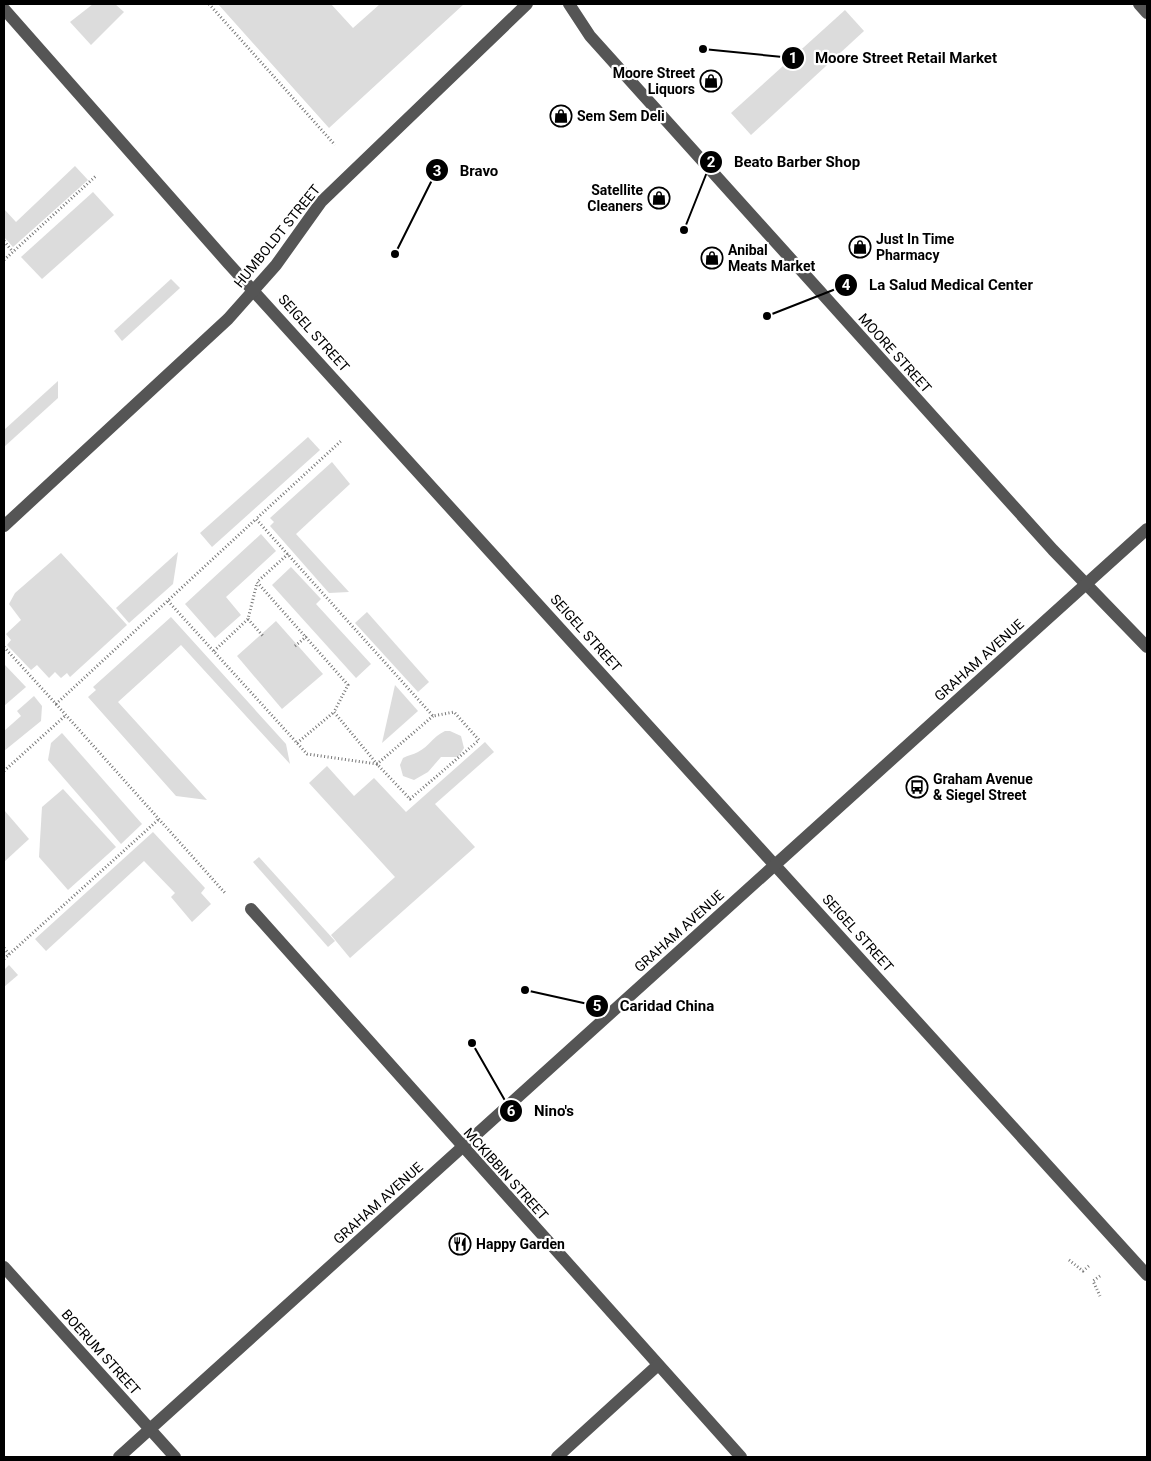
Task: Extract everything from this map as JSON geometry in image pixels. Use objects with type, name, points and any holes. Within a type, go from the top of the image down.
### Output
[{"type":"street","name":"HUMBOLDT STREET","points":[[4,526],[228,319],[276,265],[321,202],[527,4]]},
{"type":"street","name":"MOORE STREET","points":[[569,4],[590,36],[1039,536],[1147,647]]},
{"type":"street","points":[[1139,4],[1147,13]]},
{"type":"street","name":"SEIGEL STREET","points":[[4,9],[254,290],[1147,1275]]},
{"type":"street","name":"GRAHAM AVENUE","points":[[119,1457],[1147,529]]},
{"type":"street","name":"MCKIBBIN STREET","points":[[251,909],[741,1457]]},
{"type":"street","name":"BOERUM STREET","points":[[4,1267],[176,1457]]},
{"type":"street","points":[[557,1457],[658,1365]]},
{"type":"path","points":[[209,4],[335,145]]},
{"type":"path","points":[[4,260],[97,175]]},
{"type":"path","points":[[4,241],[13,252]]},
{"type":"path","points":[[56,704],[340,441]]},
{"type":"path","points":[[256,519],[433,716]]},
{"type":"path","points":[[214,651],[248,620],[257,582],[288,554]]},
{"type":"path","points":[[257,582],[348,685],[334,712],[297,743]]},
{"type":"path","points":[[168,601],[307,754],[377,764],[433,716],[454,712],[479,740],[410,799],[377,764],[334,712]]},
{"type":"path","points":[[248,620],[263,636]]},
{"type":"path","points":[[295,646],[306,636]]},
{"type":"path","points":[[4,647],[225,893]]},
{"type":"path","points":[[4,771],[66,715]]},
{"type":"path","points":[[4,959],[159,819]]},
{"type":"path","points":[[4,948],[9,954]]},
{"type":"path","points":[[1069,1260],[1083,1271],[1090,1265]]},
{"type":"path","points":[[1100,1276],[1093,1281],[1100,1296]]},
{"type":"shaded area","points":[[93,4],[115,4],[124,12],[91,45],[70,22]]},
{"type":"shaded area","points":[[218,4],[331,4],[353,28],[380,4],[464,4],[329,128]]},
{"type":"shaded area","points":[[845,10],[864,31],[751,135],[731,113]]},
{"type":"shaded area","points":[[75,166],[88,180],[13,247],[4,237],[4,209],[16,222]]},
{"type":"shaded area","points":[[93,192],[114,215],[42,279],[21,257]]},
{"type":"shaded area","points":[[171,279],[180,288],[122,341],[114,331]]},
{"type":"shaded area","points":[[58,381],[58,398],[4,447],[4,430]]},
{"type":"shaded area","points":[[308,437],[320,450],[212,547],[200,533]]},
{"type":"shaded area","points":[[332,462],[350,484],[296,534],[349,592],[329,593],[270,526],[274,522],[270,518]]},
{"type":"shaded area","points":[[261,534],[276,551],[226,597],[241,615],[215,638],[185,604]]},
{"type":"shaded area","points":[[178,552],[173,584],[129,623],[116,608]]},
{"type":"shaded area","points":[[61,553],[127,625],[70,677],[67,673],[61,678],[55,672],[49,678],[37,665],[31,670],[7,645],[11,640],[6,634],[21,620],[9,604],[15,593]]},
{"type":"shaded area","points":[[291,567],[321,599],[316,604],[371,664],[356,678],[272,585]]},
{"type":"shaded area","points":[[367,612],[429,682],[418,692],[355,623]]},
{"type":"shaded area","points":[[171,617],[286,744],[290,764],[181,645],[118,702],[207,800],[176,796],[88,697],[96,690],[93,687]]},
{"type":"shaded area","points":[[276,621],[323,674],[282,709],[237,656]]},
{"type":"shaded area","points":[[4,664],[26,687],[4,706]]},
{"type":"shaded area","points":[[395,685],[418,711],[382,743]]},
{"type":"shaded area","points":[[34,696],[42,706],[41,721],[4,751],[4,731],[21,716],[17,711]]},
{"type":"shaded area","points":[[445,731],[461,736],[464,748],[458,757],[441,757],[428,772],[414,780],[403,776],[400,765],[403,758],[422,750]]},
{"type":"shaded area","points":[[62,733],[142,824],[121,844],[48,760],[51,743]]},
{"type":"shaded area","points":[[485,742],[494,752],[435,804],[475,847],[350,958],[331,935],[395,877],[309,783],[327,766],[354,796],[374,778],[406,812]]},
{"type":"shaded area","points":[[63,789],[116,847],[68,890],[39,857],[42,807]]},
{"type":"shaded area","points":[[4,810],[29,839],[4,862]]},
{"type":"shaded area","points":[[153,832],[205,888],[201,893],[211,904],[192,922],[171,897],[175,893],[144,861],[46,951],[35,939]]},
{"type":"shaded area","points":[[259,857],[335,941],[328,947],[253,862]]},
{"type":"shaded area","points":[[9,965],[18,975],[4,987],[4,970]]},
{"type":"place","name":"Moore Street Retail Market","points":[[703,49]]},
{"type":"place","name":"Moore Street Liquors","points":[[711,81]]},
{"type":"place","name":"Sem Sem Deli","points":[[561,116]]},
{"type":"place","name":"Satellite Cleaners","points":[[659,198]]},
{"type":"place","name":"Beato Barber Shop","points":[[684,230]]},
{"type":"place","name":"Just In Time Pharmacy","points":[[860,247]]},
{"type":"place","name":"Bravo","points":[[395,254]]},
{"type":"place","name":"Anibal Meats Market","points":[[712,258]]},
{"type":"place","name":"La Salud Medical Center","points":[[767,316]]},
{"type":"place","name":"Graham Avenue & Siegel Street","points":[[917,787]]},
{"type":"place","name":"Caridad China","points":[[525,990]]},
{"type":"place","name":"Nino's","points":[[472,1043]]},
{"type":"place","name":"Happy Garden","points":[[460,1244]]}]
